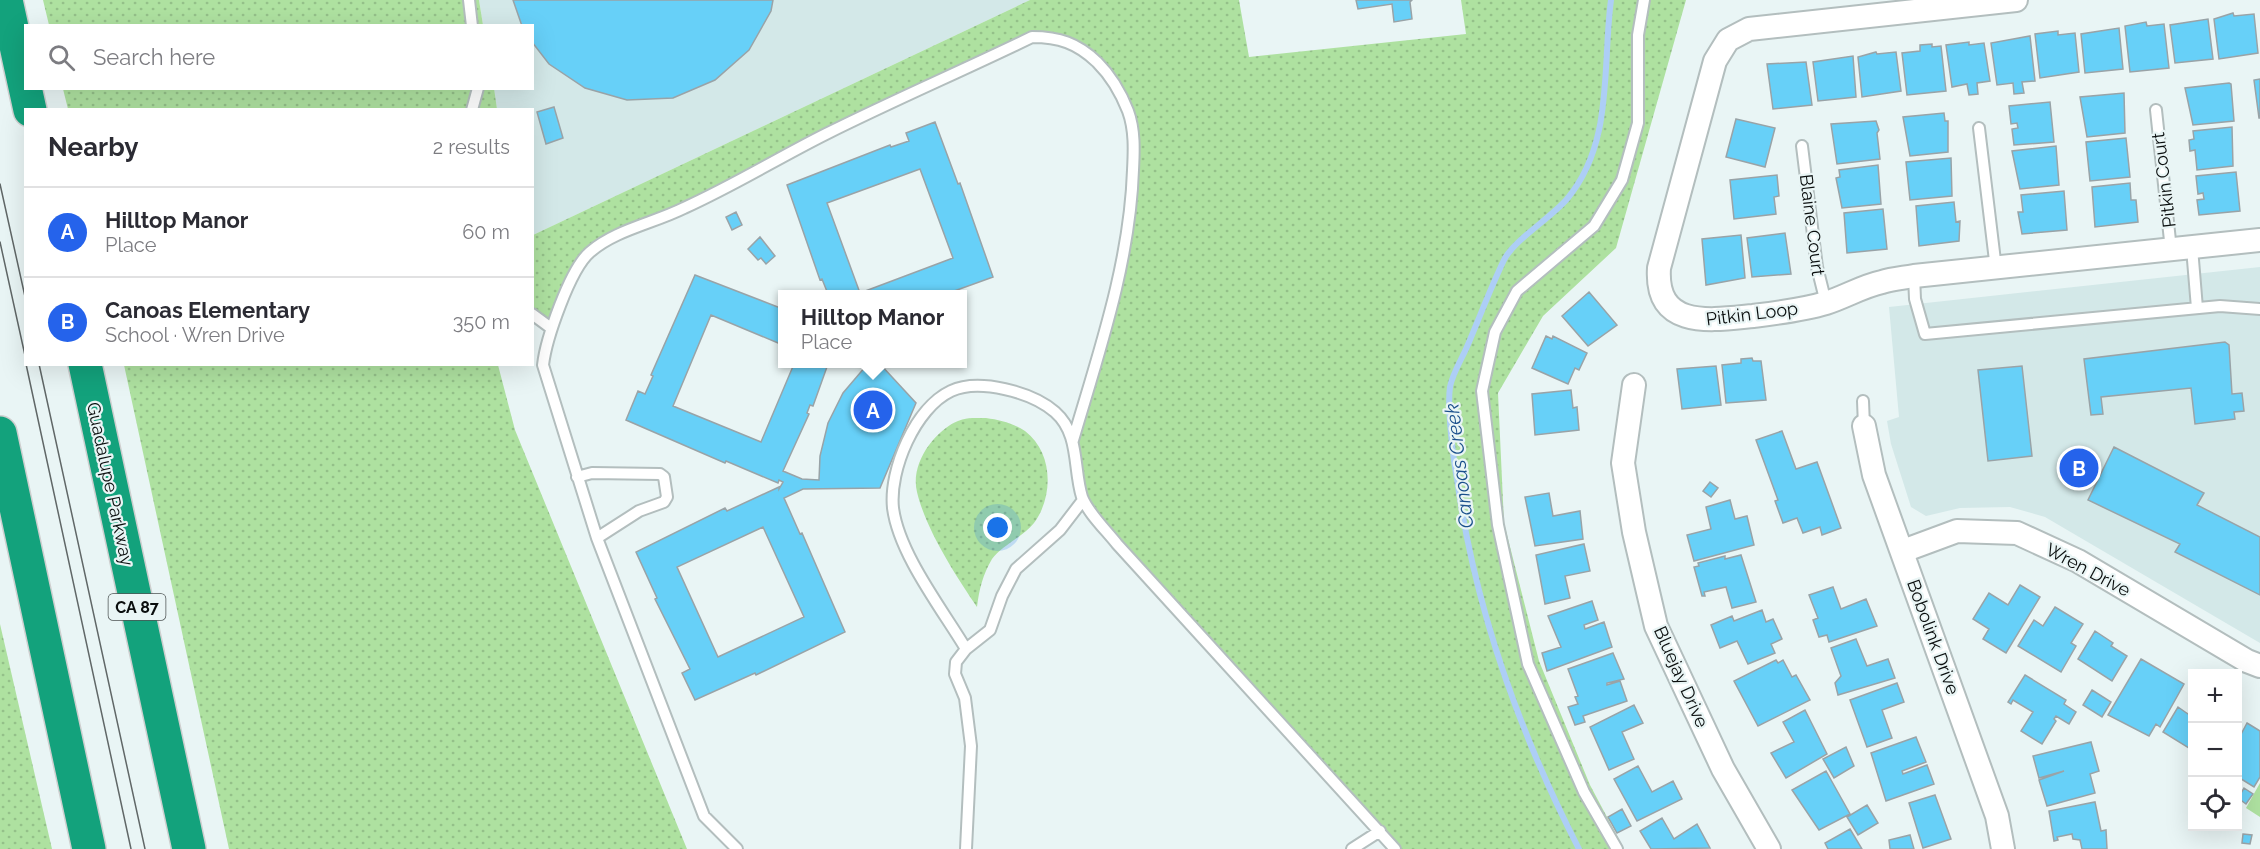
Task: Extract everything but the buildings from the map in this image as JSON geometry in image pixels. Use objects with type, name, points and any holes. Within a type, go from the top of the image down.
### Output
[{"type":"highway","points":[[6,0],[24,82]]},
{"type":"highway","points":[[26,90],[30,108]]},
{"type":"highway","name":"Guadalupe Parkway","points":[[85,366],[189,849]]},
{"type":"highway","points":[[0,433],[89,849]]},
{"type":"street","name":"Pitkin Loop","points":[[2016,0],[1749,29],[1728,40],[1715,61],[1659,268],[1658,281],[1662,294],[1680,313],[1692,320],[1706,321],[1778,313],[1826,303],[1880,282],[1914,276],[2260,240]]},
{"type":"street","name":"Bluejay Drive","points":[[1634,385],[1623,463],[1634,532],[1656,626],[1723,769],[1769,849]]},
{"type":"street","name":"Bobolink Drive","points":[[1864,426],[1874,476],[1997,816],[2003,849]]},
{"type":"street","name":"Wren Drive","points":[[1903,551],[1957,531],[2017,533],[2078,561],[2247,661],[2260,666]]},
{"type":"lane","points":[[469,0],[472,24]]},
{"type":"lane","points":[[1617,849],[1584,792],[1528,664],[1498,525],[1482,391],[1495,332],[1517,291],[1594,226],[1623,180],[1638,123],[1638,35],[1644,0]]},
{"type":"lane","points":[[737,849],[704,816],[597,538],[543,365],[545,347],[551,328],[574,275],[588,253],[606,241],[684,208],[825,134],[1032,37],[1055,37],[1082,48],[1110,75],[1129,112],[1134,142],[1132,202],[1110,316],[1074,440],[1077,477],[1083,500],[1117,544],[1395,849]]},
{"type":"lane","points":[[472,108],[477,90]]},
{"type":"lane","name":"Pitkin Court","points":[[2156,110],[2182,249],[2197,308]]},
{"type":"lane","points":[[1979,128],[1996,269]]},
{"type":"lane","name":"Blaine Court","points":[[1803,146],[1817,267],[1826,303]]},
{"type":"lane","points":[[1914,276],[1916,299],[1925,334],[2220,306],[2260,309]]},
{"type":"lane","points":[[534,315],[551,328]]},
{"type":"lane","points":[[966,649],[919,572],[904,541],[893,508],[894,475],[908,438],[931,406],[952,390],[985,386],[1020,393],[1055,412],[1074,440]]},
{"type":"lane","points":[[1863,401],[1864,426]]},
{"type":"lane","points":[[577,477],[592,473],[660,474],[664,477],[667,497],[664,502],[639,511],[597,538]]},
{"type":"lane","points":[[966,849],[971,746],[965,698],[955,674],[956,662],[966,649],[990,630],[1002,596],[1016,569],[1060,530],[1083,500]]},
{"type":"lane","points":[[1353,849],[1380,831]]},
{"type":"shaded area","points":[[479,0],[1030,0],[534,235],[534,108],[497,108],[494,90],[534,90],[534,24],[483,24]]},
{"type":"shaded area","points":[[2260,267],[2260,643],[2045,517],[2010,507],[1960,508],[1926,516],[1911,507],[1891,444],[1887,421],[1899,417],[1889,307]]},
{"type":"green space","points":[[43,0],[479,0],[483,24],[49,24]]},
{"type":"green space","points":[[1030,0],[1239,0],[1249,57],[1466,34],[1461,0],[1686,0],[1616,248],[1543,316],[1498,393],[1504,523],[1539,661],[1590,785],[1624,849],[1393,849],[1083,500],[1073,440],[1110,316],[1134,143],[1110,75],[1082,48],[1032,37],[588,253],[551,328],[534,312],[534,235]]},
{"type":"green space","points":[[63,90],[494,90],[497,108],[68,108]]},
{"type":"green space","points":[[124,366],[498,366],[515,430],[687,849],[229,849]]},
{"type":"green space","points":[[986,418],[1016,426],[1025,431],[1041,450],[1048,475],[1041,512],[1024,533],[1001,549],[992,559],[982,582],[977,607],[934,537],[921,507],[916,481],[921,460],[940,432],[961,420]]},
{"type":"green space","points":[[0,624],[52,849],[0,849]]},
{"type":"green space","points":[[2260,783],[2260,817],[2246,808]]},
{"type":"waterway","name":"Canoas Creek","points":[[1579,849],[1537,760],[1502,669],[1488,622],[1475,575],[1455,470],[1449,396],[1455,373],[1504,260],[1524,237],[1567,199],[1582,177],[1592,154],[1603,104],[1611,0]]},
{"type":"tram line","points":[[0,184],[24,292]]},
{"type":"tram line","points":[[0,242],[24,351]]},
{"type":"tram line","points":[[26,366],[131,849]]},
{"type":"tram line","points":[[39,366],[145,849]]},
{"type":"place","name":"Hilltop Manor","points":[[873,410]]},
{"type":"place","name":"Canoas Elementary","points":[[2079,468]]}]
